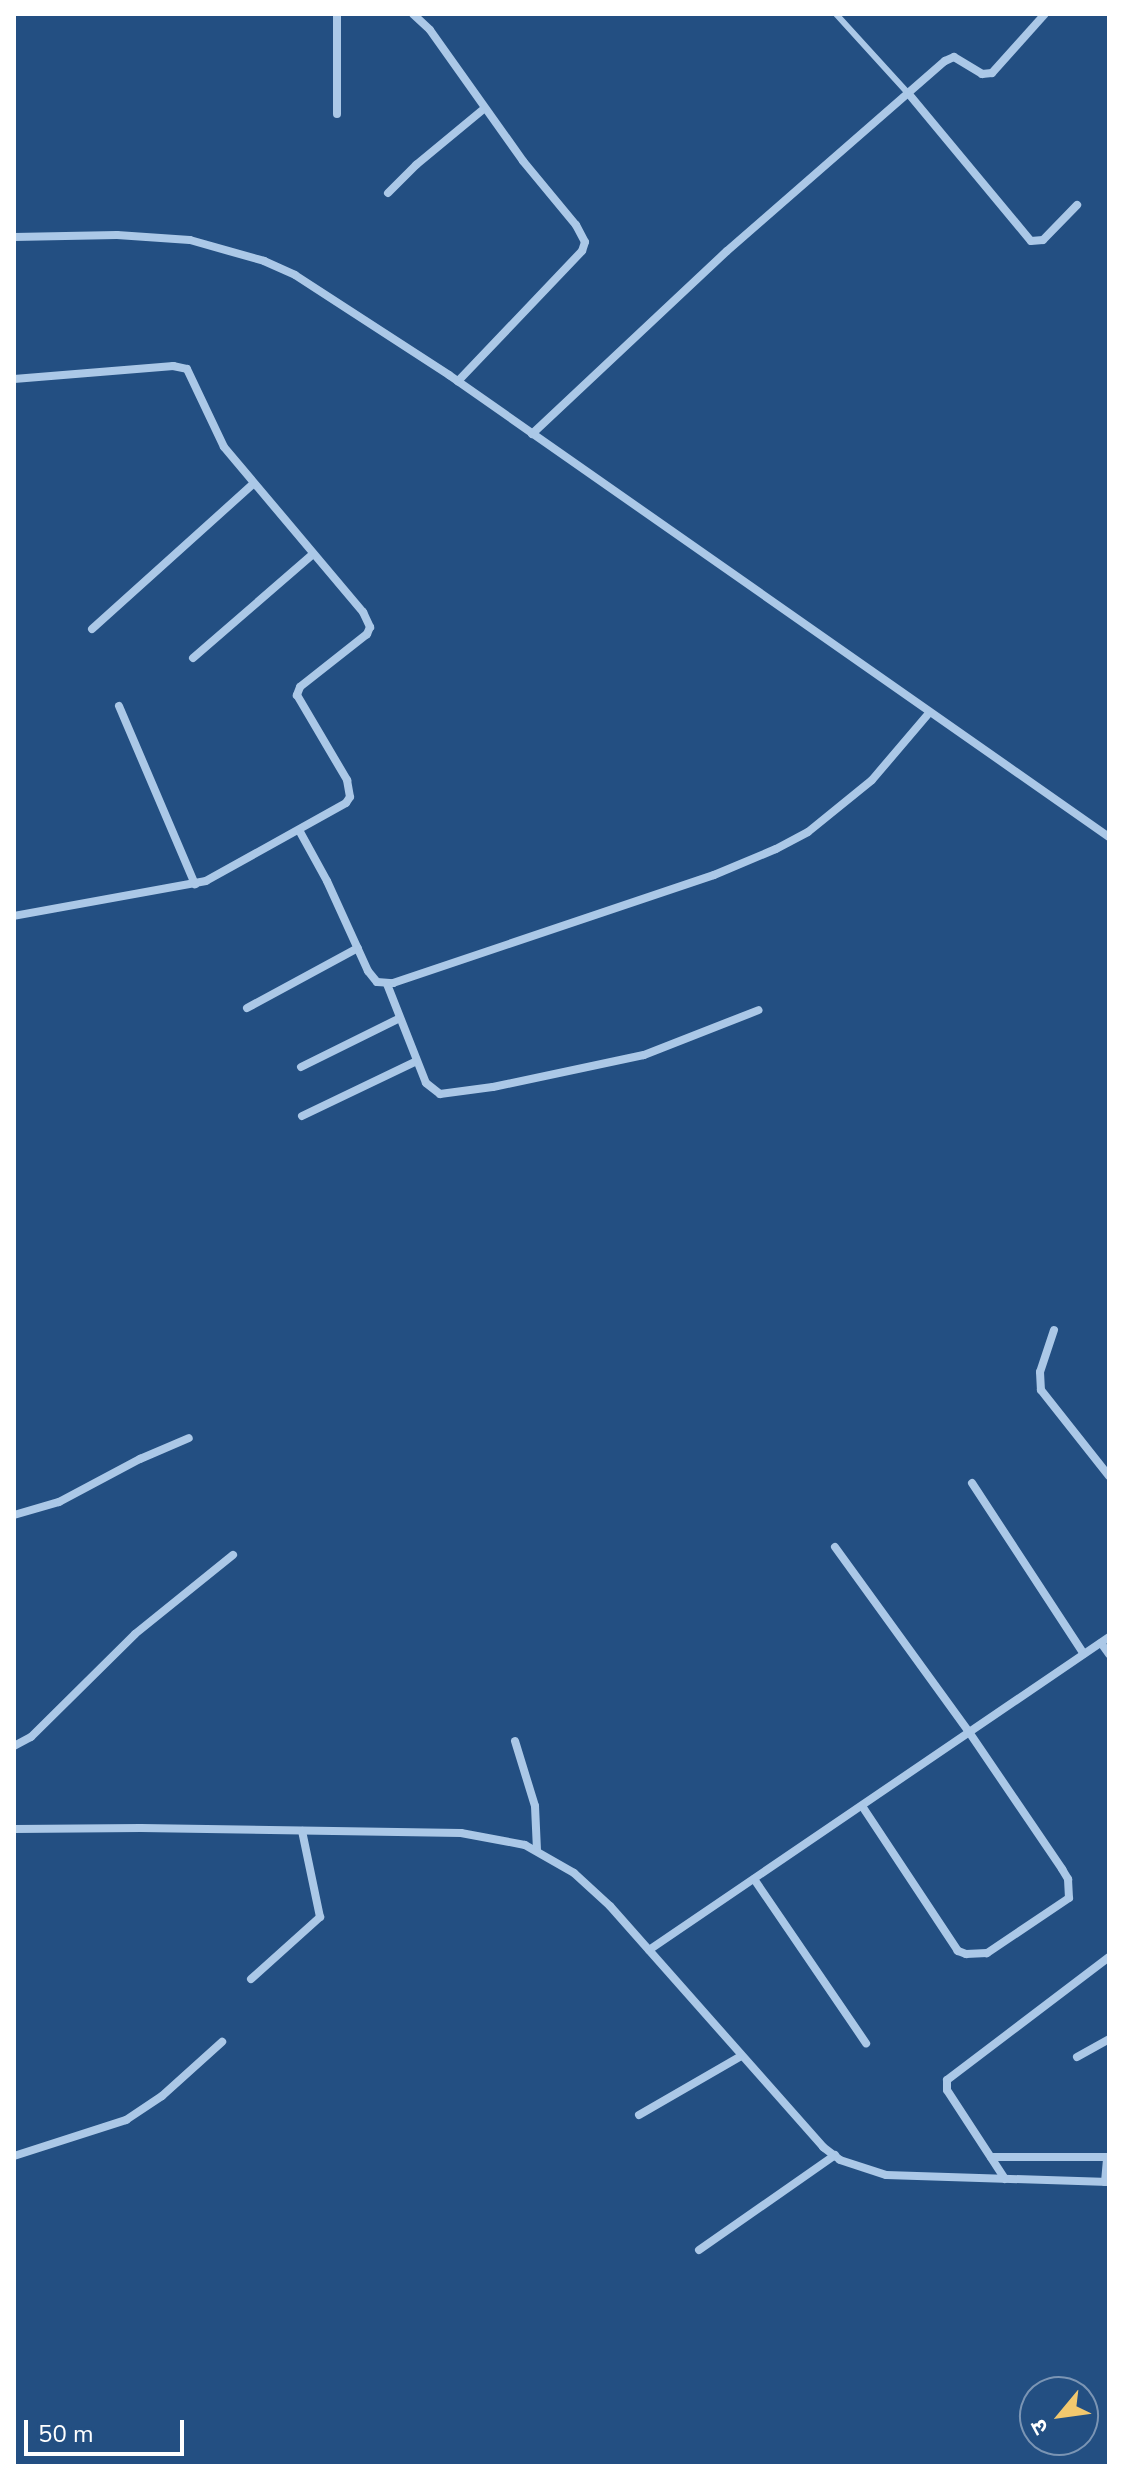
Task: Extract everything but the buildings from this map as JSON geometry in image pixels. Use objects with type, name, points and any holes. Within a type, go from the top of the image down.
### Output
[{"type":"street","points":[[337,14],[337,114]]},
{"type":"street","points":[[413,14],[430,30],[485,108],[576,225],[584,247],[458,381]]},
{"type":"street","points":[[532,434],[727,251],[950,58],[959,58],[982,74],[996,71],[1015,43],[1045,14]]},
{"type":"street","points":[[908,93],[1031,241],[1043,240],[1077,205]]},
{"type":"street","points":[[388,193],[485,108]]},
{"type":"street","points":[[14,237],[159,236],[190,240],[264,261],[328,294],[458,381],[1109,837]]},
{"type":"street","points":[[14,379],[173,366],[187,369],[224,447],[363,612],[370,627],[367,634],[297,691],[298,702],[347,780],[350,791],[346,803],[226,872],[195,884],[14,916]]},
{"type":"street","points":[[92,629],[253,484]]},
{"type":"street","points":[[193,658],[313,554]]},
{"type":"street","points":[[119,706],[195,884]]},
{"type":"street","points":[[299,830],[327,881],[372,978],[387,984],[690,883],[776,849],[808,832],[872,780],[929,713]]},
{"type":"street","points":[[247,1008],[358,948]]},
{"type":"street","points":[[387,984],[430,1089],[440,1094],[493,1087],[644,1055],[759,1010]]},
{"type":"street","points":[[301,1067],[400,1018]]},
{"type":"street","points":[[302,1116],[417,1061]]},
{"type":"street","points":[[1054,1330],[1040,1372],[1041,1390],[1109,1476]]},
{"type":"street","points":[[14,1515],[59,1502],[140,1459],[189,1438]]},
{"type":"street","points":[[972,1483],[1084,1654]]},
{"type":"street","points":[[835,1547],[969,1732],[1068,1879],[1069,1898],[987,1953],[974,1955],[958,1951],[862,1806]]},
{"type":"street","points":[[14,1746],[31,1737],[135,1634],[233,1555]]},
{"type":"street","points":[[649,1950],[1109,1637]]},
{"type":"street","points":[[1101,1643],[1109,1654]]},
{"type":"street","points":[[515,1741],[533,1796],[538,1827],[537,1850]]},
{"type":"street","points":[[14,1829],[473,1834],[506,1839],[537,1850],[574,1873],[610,1906],[741,2056],[835,2155],[861,2169],[886,2175],[1107,2179],[1107,2159],[992,2159]]},
{"type":"street","points":[[251,1979],[320,1917],[302,1831]]},
{"type":"street","points":[[754,1879],[866,2043]]},
{"type":"street","points":[[1003,2175],[947,2090],[947,2080],[1109,1957]]},
{"type":"street","points":[[1077,2057],[1109,2039]]},
{"type":"street","points":[[14,2156],[126,2120],[162,2096],[222,2042]]},
{"type":"street","points":[[639,2115],[741,2056]]},
{"type":"street","points":[[699,2250],[835,2155]]},
{"type":"lane","points":[[836,14],[908,93]]}]
